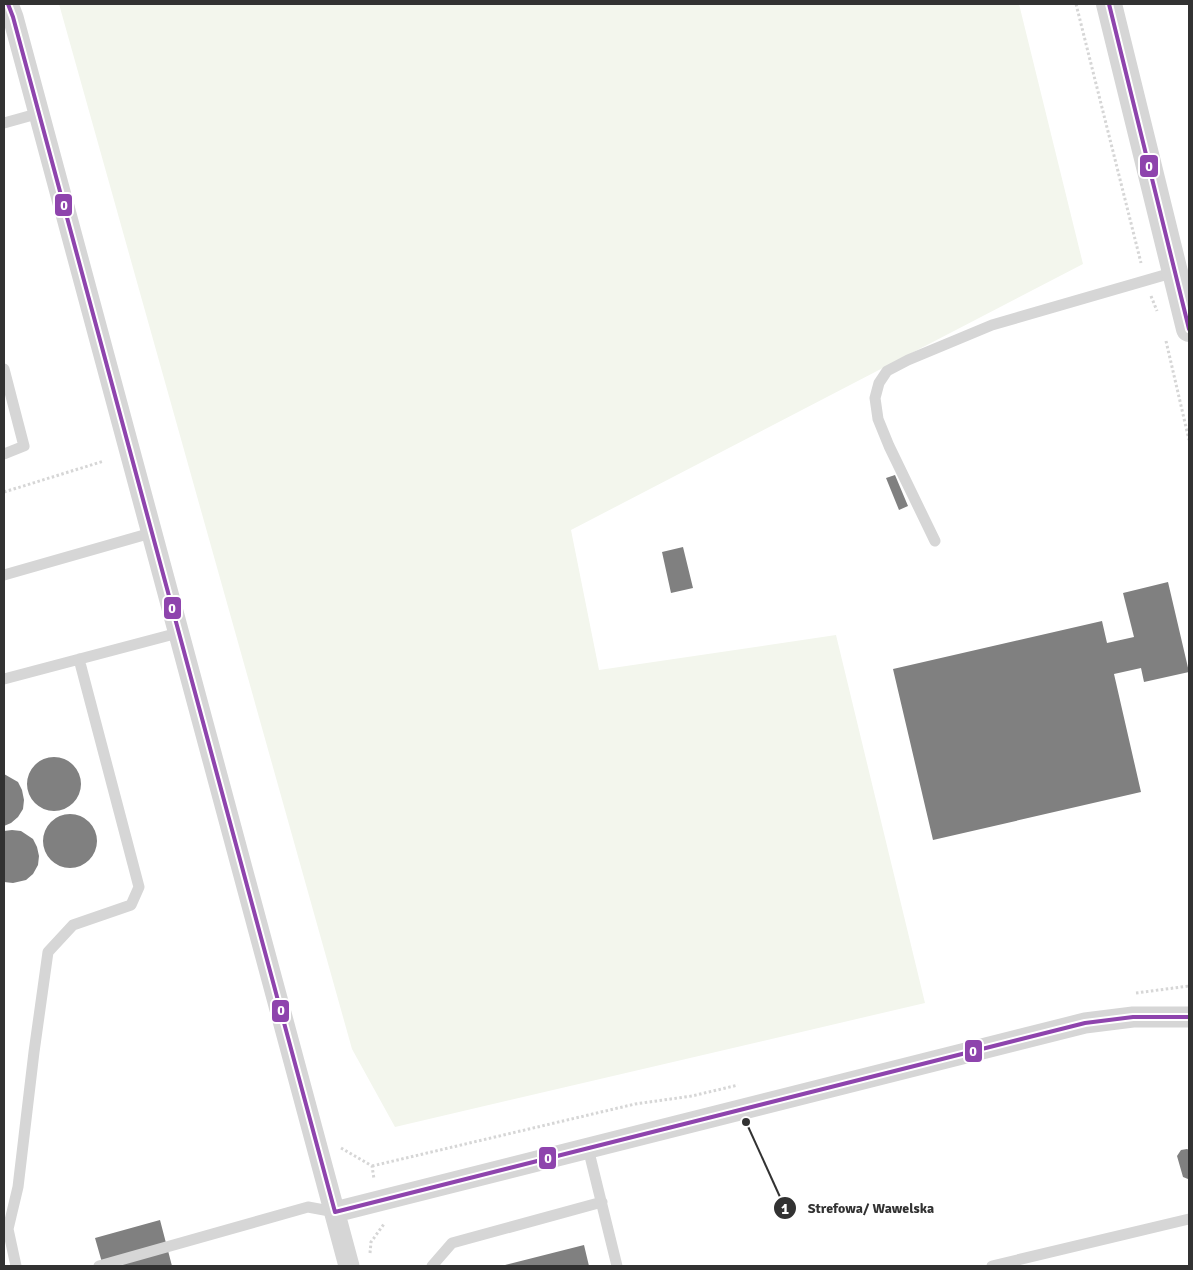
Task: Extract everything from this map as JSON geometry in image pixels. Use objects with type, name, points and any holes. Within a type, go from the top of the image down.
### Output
[{"type":"street","points":[[8,4],[40,113],[151,533],[349,1266]]},
{"type":"street","points":[[1109,4],[1182,270],[1189,329]]},
{"type":"street","points":[[334,1212],[1085,1023],[1112,1018],[1189,1017]]},
{"type":"lane","points":[[4,122],[40,113]]},
{"type":"lane","points":[[934,541],[889,446],[878,418],[875,398],[879,383],[887,371],[908,360],[992,325],[1182,270]]},
{"type":"lane","points":[[4,369],[24,446],[4,454]]},
{"type":"lane","points":[[5,571],[151,533]]},
{"type":"lane","points":[[4,679],[178,633]]},
{"type":"lane","points":[[16,1266],[8,1229],[18,1187],[48,952],[73,925],[132,905],[138,887],[79,659]]},
{"type":"lane","points":[[588,1148],[618,1266]]},
{"type":"lane","points":[[432,1266],[452,1243],[602,1202]]},
{"type":"lane","points":[[99,1266],[308,1207],[334,1212]]},
{"type":"lane","points":[[992,1266],[1189,1219]]},
{"type":"path","points":[[1076,4],[1145,281],[1158,313]]},
{"type":"path","points":[[1165,340],[1189,440]]},
{"type":"path","points":[[4,492],[104,461]]},
{"type":"path","points":[[1130,993],[1189,986]]},
{"type":"path","points":[[372,1166],[626,1106],[692,1096],[739,1084]]},
{"type":"shaded area","points":[[59,4],[1019,4],[1083,264],[571,530],[599,670],[836,635],[925,1003],[395,1127],[352,1049]]},
{"type":"building","points":[[895,475],[908,506],[899,510],[886,478]]},
{"type":"building","points":[[683,547],[693,588],[671,593],[662,552]]},
{"type":"building","points":[[1168,582],[1189,672],[1144,682],[1141,668],[1114,674],[1141,792],[933,840],[893,669],[1102,621],[1107,643],[1134,637],[1123,593]]},
{"type":"building","points":[[54,757],[64,759],[73,765],[79,774],[81,784],[79,794],[73,803],[64,809],[54,811],[44,809],[35,803],[29,794],[27,784],[29,774],[35,765],[44,759]]},
{"type":"building","points":[[4,774],[18,782],[24,800],[23,809],[18,817],[4,826]]},
{"type":"building","points":[[70,814],[80,816],[89,822],[95,831],[97,841],[95,851],[89,860],[80,866],[70,868],[60,866],[51,860],[45,851],[43,841],[45,831],[51,822],[60,816]]},
{"type":"building","points":[[4,831],[21,831],[33,839],[39,856],[38,865],[33,874],[26,880],[13,883],[4,882]]},
{"type":"building","points":[[1181,1150],[1189,1150],[1188,1179],[1183,1177],[1177,1156]]},
{"type":"building","points":[[160,1220],[172,1266],[103,1266],[95,1238]]},
{"type":"building","points":[[584,1245],[589,1266],[501,1266]]},
{"type":"transit line","name":"0","points":[[8,4],[335,1212]]},
{"type":"transit line","name":"0","points":[[1109,4],[1189,329]]},
{"type":"transit line","name":"0","points":[[335,1212],[1085,1023],[1133,1017],[1189,1017]]},
{"type":"place","name":"Strefowa/ Wawelska","points":[[746,1122]]}]
